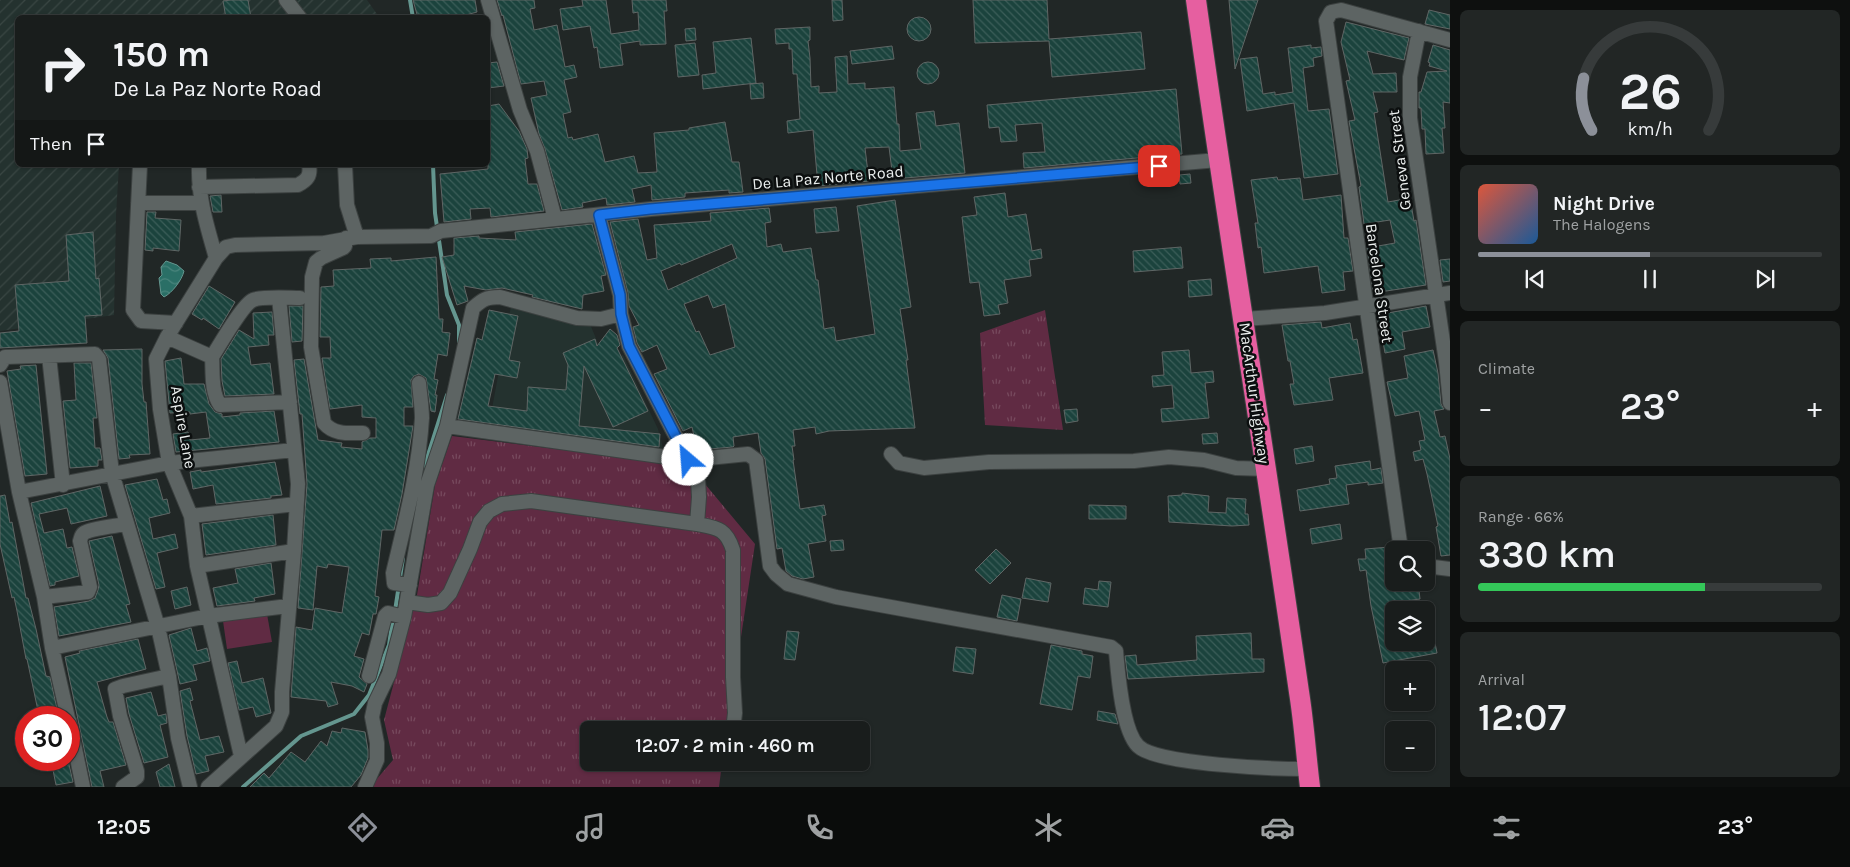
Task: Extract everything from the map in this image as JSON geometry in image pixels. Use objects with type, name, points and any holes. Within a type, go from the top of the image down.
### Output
[{"type":"highway","name":"MacArthur Highway","points":[[1196,0],[1208,74],[1218,160],[1244,319],[1300,694],[1309,778]]},
{"type":"street","points":[[286,0],[298,15]]},
{"type":"street","points":[[488,0],[520,110],[537,151],[555,219]]},
{"type":"street","name":"Barcelona Street","points":[[1400,541],[1365,308],[1326,21],[1331,12],[1341,10],[1418,31]]},
{"type":"street","points":[[1418,31],[1450,40]]},
{"type":"street","name":"Geneva Street","points":[[1418,31],[1410,78],[1410,118],[1435,296],[1448,362],[1450,403]]},
{"type":"street","name":"De La Paz Norte Road","points":[[351,238],[436,234],[650,209],[1218,160]]},
{"type":"street","points":[[140,167],[133,310],[141,320],[176,323]]},
{"type":"street","points":[[199,167],[198,187],[201,203],[216,258]]},
{"type":"street","points":[[198,187],[298,185],[307,180],[310,172],[309,167]]},
{"type":"street","points":[[345,167],[351,238],[346,246],[321,258],[314,267],[311,297],[311,347],[324,423],[328,429],[336,432],[363,434]]},
{"type":"street","points":[[138,203],[201,203]]},
{"type":"street","points":[[599,215],[620,295],[621,314],[629,346],[688,460],[696,468],[699,497],[697,524]]},
{"type":"street","name":"Aspire Lane","points":[[242,756],[197,566],[191,516],[170,463],[160,409],[156,359],[167,337],[216,258],[226,247],[235,244],[324,243],[351,238]]},
{"type":"street","points":[[1244,319],[1365,308],[1450,293]]},
{"type":"street","points":[[369,676],[384,656],[398,616],[407,602],[403,584],[427,485],[447,426],[473,308],[484,298],[500,297],[577,318],[601,319],[621,314]]},
{"type":"street","points":[[290,402],[220,406],[214,388],[212,357],[243,309],[251,300],[258,298],[300,298]]},
{"type":"street","points":[[208,787],[276,726],[282,712],[298,484],[279,298]]},
{"type":"street","points":[[167,337],[212,357]]},
{"type":"street","points":[[0,365],[5,357],[95,354],[99,359],[112,473],[158,627],[169,676],[178,738],[190,787]]},
{"type":"street","points":[[49,356],[63,485]]},
{"type":"street","points":[[0,382],[19,492],[44,597],[52,648],[65,706]]},
{"type":"street","points":[[403,584],[393,573],[410,501],[420,436],[422,416],[419,383]]},
{"type":"street","points":[[447,426],[688,460],[748,454],[756,460],[770,566],[788,584],[836,597],[1111,647],[1116,651],[1120,687],[1131,733],[1138,746],[1145,752],[1168,758],[1216,764],[1283,769],[1309,778]]},
{"type":"street","points":[[19,492],[170,463],[294,450]]},
{"type":"street","points":[[891,454],[900,463],[924,468],[989,462],[1134,461],[1169,457],[1204,460],[1236,468],[1266,469]]},
{"type":"street","points":[[407,602],[428,605],[441,603],[450,593],[480,522],[489,511],[502,504],[531,501],[697,524],[720,529],[727,535],[733,550],[734,721]]},
{"type":"street","points":[[191,516],[296,504]]},
{"type":"street","points":[[44,597],[88,592],[90,588],[80,541],[81,536],[94,530],[126,524]]},
{"type":"street","points":[[197,566],[294,551]]},
{"type":"street","points":[[1435,567],[1450,569]]},
{"type":"street","points":[[52,648],[208,616],[288,606]]},
{"type":"street","points":[[365,787],[377,760],[377,743],[372,717],[375,703],[389,674],[384,656]]},
{"type":"street","points":[[123,787],[137,777],[137,771],[120,716],[115,689],[169,676]]},
{"type":"street","points":[[79,771],[83,787]]},
{"type":"shaded area","points":[[0,0],[367,0],[378,15],[15,15],[15,167],[119,167],[114,315],[0,331]]},
{"type":"shaded area","points":[[511,306],[590,324],[605,360],[623,355],[658,429],[665,455],[488,430]]},
{"type":"green space","points":[[1045,310],[1063,430],[985,425],[980,333]]},
{"type":"green space","points":[[452,436],[690,466],[755,544],[728,721],[580,721],[580,771],[721,771],[719,787],[370,787],[393,760],[384,720],[417,595],[435,485]]},
{"type":"green space","points":[[267,614],[272,642],[227,649],[223,621]]},
{"type":"water","points":[[166,261],[177,265],[184,271],[176,286],[164,297],[161,294],[159,278],[162,275],[161,267]]},
{"type":"building","points":[[248,0],[250,15],[225,15],[223,1]]},
{"type":"building","points":[[413,0],[475,0],[477,12],[466,15],[417,15]]},
{"type":"building","points":[[497,0],[534,0],[535,8],[530,9],[534,30],[557,25],[565,67],[574,65],[577,77],[564,80],[571,112],[563,114],[568,138],[572,137],[573,140],[598,134],[605,162],[634,156],[638,173],[657,172],[654,133],[689,130],[689,128],[725,122],[732,162],[739,162],[743,192],[729,193],[729,190],[685,193],[685,197],[652,200],[651,185],[632,189],[635,202],[607,205],[606,198],[582,203],[583,207],[562,210],[539,134],[531,98],[547,95],[544,81],[521,84],[503,15]]},
{"type":"building","points":[[582,0],[606,0],[611,34],[639,30],[638,12],[633,13],[632,0],[666,0],[667,11],[664,11],[666,44],[640,45],[640,41],[620,44],[623,65],[600,68],[597,47],[594,48],[590,26],[563,30],[560,9],[583,6]]},
{"type":"building","points":[[832,0],[842,0],[843,20],[833,21]]},
{"type":"building","points":[[973,0],[1047,0],[1049,39],[1141,32],[1145,69],[1052,77],[1049,41],[975,43]]},
{"type":"building","points":[[1229,0],[1258,0],[1235,69]]},
{"type":"building","points":[[1429,10],[1450,15],[1450,29],[1425,24]]},
{"type":"building","points":[[919,17],[928,20],[931,29],[928,38],[919,41],[910,38],[907,29],[910,20]]},
{"type":"building","points":[[1346,22],[1409,38],[1404,60],[1367,51],[1373,74],[1396,73],[1397,92],[1373,92],[1378,112],[1374,113],[1388,202],[1410,198],[1414,221],[1416,220],[1426,285],[1373,293],[1367,248],[1395,243],[1390,220],[1364,224],[1359,187],[1361,186],[1349,121],[1355,120],[1346,81],[1350,80],[1341,42]]},
{"type":"building","points":[[810,27],[810,40],[808,41],[811,87],[819,86],[819,93],[837,92],[835,57],[847,56],[848,84],[865,83],[865,89],[894,87],[897,124],[899,124],[900,151],[921,149],[916,113],[934,111],[936,126],[959,123],[965,173],[893,179],[889,147],[865,148],[869,181],[818,186],[813,130],[788,133],[787,121],[800,119],[797,74],[793,74],[792,49],[789,49],[789,43],[776,44],[775,29]]},
{"type":"building","points":[[695,28],[696,40],[686,41],[685,29]]},
{"type":"building","points":[[751,38],[756,83],[703,89],[702,75],[716,73],[713,42]]},
{"type":"building","points":[[695,43],[699,75],[678,77],[675,45]]},
{"type":"building","points":[[1311,45],[1311,48],[1321,47],[1322,56],[1313,58],[1314,66],[1303,68],[1308,111],[1329,109],[1338,174],[1304,178],[1294,103],[1247,111],[1240,59],[1257,57],[1263,94],[1275,92],[1275,95],[1293,92],[1288,48]]},
{"type":"building","points":[[1433,45],[1450,50],[1450,103],[1443,102],[1445,128],[1442,128],[1444,153],[1426,154],[1425,129],[1422,129],[1419,92],[1421,92],[1427,72],[1447,71],[1429,66],[1430,63],[1428,62]]},
{"type":"building","points":[[892,46],[894,59],[852,64],[850,51]]},
{"type":"building","points":[[497,62],[504,86],[490,88],[490,63]]},
{"type":"building","points":[[928,62],[936,65],[939,73],[936,81],[928,84],[920,81],[917,73],[920,65]]},
{"type":"building","points":[[763,83],[764,98],[751,99],[750,84]]},
{"type":"building","points":[[1176,89],[1182,154],[1024,168],[1023,153],[1045,152],[1042,123],[1015,125],[1017,141],[1001,142],[999,127],[989,128],[987,105]]},
{"type":"building","points":[[499,104],[519,131],[527,149],[528,158],[525,159],[528,184],[537,184],[544,211],[491,217],[490,208],[470,209],[471,219],[444,222],[440,174],[488,169],[490,167],[490,106]]},
{"type":"building","points":[[1190,174],[1191,183],[1180,184],[1179,175]]},
{"type":"building","points":[[1277,177],[1278,180],[1300,178],[1303,200],[1341,195],[1344,238],[1348,238],[1353,271],[1343,272],[1345,290],[1322,293],[1318,266],[1264,273],[1261,247],[1258,248],[1255,223],[1258,223],[1251,180]]},
{"type":"building","points":[[1005,193],[1008,217],[1026,214],[1032,251],[1041,249],[1042,258],[1029,260],[1031,276],[1004,280],[1008,303],[998,305],[1000,314],[984,316],[979,282],[970,283],[962,217],[977,215],[974,197]]},
{"type":"building","points":[[221,195],[222,212],[213,212],[210,196]]},
{"type":"building","points":[[895,200],[911,307],[900,309],[908,360],[906,360],[915,428],[829,431],[816,434],[815,427],[793,430],[795,446],[792,446],[793,460],[800,509],[824,505],[826,515],[822,516],[826,541],[808,544],[814,577],[803,579],[792,576],[786,571],[782,548],[777,549],[765,459],[761,453],[758,433],[733,437],[733,447],[697,450],[692,427],[683,431],[654,374],[667,369],[657,345],[642,352],[637,343],[633,327],[639,325],[629,306],[628,293],[610,222],[638,219],[647,260],[657,258],[654,225],[711,221],[710,213],[769,208],[771,222],[765,223],[767,247],[781,244],[783,252],[811,248],[816,280],[818,280],[824,329],[834,327],[836,341],[875,334],[857,206]],"holes":[[[732,244],[737,258],[668,290],[661,271],[680,263],[681,265]],[[708,295],[713,308],[725,304],[735,347],[710,355],[699,331],[696,332],[684,304]]]},
{"type":"building","points":[[836,207],[839,231],[816,233],[814,209]]},
{"type":"building","points":[[147,212],[156,212],[155,218],[181,220],[179,251],[153,248],[153,251],[145,250]]},
{"type":"building","points":[[592,224],[606,275],[601,276],[604,291],[583,295],[582,309],[502,288],[486,290],[464,286],[468,301],[457,305],[442,257],[454,255],[454,238],[479,236],[479,238],[516,240],[515,232]]},
{"type":"building","points":[[93,232],[96,279],[99,278],[102,315],[85,316],[87,343],[0,348],[0,333],[19,331],[15,285],[69,281],[66,235]]},
{"type":"building","points":[[1181,247],[1183,268],[1134,272],[1133,251]]},
{"type":"building","points":[[436,257],[439,319],[443,319],[442,332],[450,333],[447,356],[438,354],[434,379],[438,380],[435,395],[437,395],[435,412],[431,411],[426,378],[419,374],[411,380],[413,407],[404,407],[404,426],[413,426],[402,494],[394,530],[382,530],[375,596],[379,597],[376,614],[373,614],[369,635],[362,633],[354,656],[364,659],[359,677],[367,684],[364,692],[352,686],[331,682],[338,704],[328,707],[326,701],[291,697],[296,627],[312,630],[315,608],[342,613],[349,567],[328,564],[327,568],[317,566],[313,610],[298,608],[307,484],[302,414],[300,414],[294,360],[304,359],[318,440],[342,443],[341,447],[362,449],[362,442],[370,438],[376,438],[376,418],[362,417],[362,405],[330,409],[322,358],[331,358],[330,337],[320,337],[321,287],[334,286],[333,270],[371,268],[370,259],[391,258],[391,261]]},
{"type":"building","points":[[1450,259],[1450,281],[1443,282],[1440,260]]},
{"type":"building","points":[[1211,279],[1212,295],[1189,297],[1188,281]]},
{"type":"building","points":[[209,286],[235,302],[219,329],[203,318],[202,320],[192,314]]},
{"type":"building","points":[[289,306],[303,306],[302,341],[292,342]]},
{"type":"building","points":[[1426,306],[1430,327],[1402,332],[1405,349],[1385,353],[1377,315]]},
{"type":"building","points":[[489,310],[518,316],[509,360],[520,362],[517,378],[495,374],[488,406],[527,411],[528,387],[566,390],[568,365],[563,353],[595,339],[597,346],[610,329],[617,335],[620,345],[617,348],[648,411],[613,427],[584,366],[579,426],[660,434],[659,447],[458,419],[477,338],[482,340]]},
{"type":"building","points":[[272,312],[274,335],[268,335],[269,345],[248,347],[251,365],[270,363],[274,394],[225,396],[221,359],[239,330],[254,339],[253,313]]},
{"type":"building","points":[[1321,322],[1322,328],[1350,323],[1353,340],[1357,339],[1363,373],[1329,378],[1333,400],[1294,405],[1290,384],[1294,384],[1282,325]]},
{"type":"building","points":[[142,349],[142,384],[144,402],[146,402],[150,454],[129,455],[130,458],[119,459],[108,358],[103,350]]},
{"type":"building","points":[[1189,350],[1191,373],[1213,371],[1214,382],[1205,383],[1209,418],[1162,422],[1161,409],[1174,408],[1172,385],[1153,387],[1152,376],[1164,375],[1162,352]]},
{"type":"building","points":[[1433,350],[1438,373],[1441,404],[1444,409],[1434,411],[1440,437],[1445,436],[1450,459],[1450,555],[1441,556],[1436,527],[1438,526],[1423,459],[1415,461],[1413,452],[1421,450],[1419,441],[1425,440],[1419,411],[1395,416],[1387,382],[1408,378],[1404,356]]},
{"type":"building","points":[[181,358],[184,384],[204,384],[209,404],[215,412],[222,414],[222,417],[240,415],[240,413],[274,411],[279,442],[176,452],[173,434],[188,432],[190,440],[210,438],[206,412],[190,414],[190,412],[170,413],[165,361]]},
{"type":"building","points":[[74,363],[91,363],[97,418],[93,418],[95,448],[100,448],[102,460],[98,460],[98,466],[70,468],[63,401],[76,400]]},
{"type":"building","points":[[36,365],[47,474],[25,476],[7,371],[21,369],[20,366]]},
{"type":"building","points":[[1077,409],[1078,421],[1066,423],[1064,410]]},
{"type":"building","points":[[1217,433],[1218,443],[1203,444],[1202,434]]},
{"type":"building","points":[[1312,446],[1314,461],[1296,464],[1294,449]]},
{"type":"building","points":[[1370,461],[1371,470],[1381,468],[1383,483],[1368,485],[1368,482],[1346,485],[1349,504],[1300,511],[1297,490],[1330,484],[1329,479],[1337,478],[1335,466]]},
{"type":"building","points":[[275,462],[282,495],[216,504],[213,485],[193,489],[190,472]]},
{"type":"building","points":[[157,479],[163,500],[167,499],[170,513],[149,518],[153,539],[175,534],[178,548],[157,553],[165,587],[156,589],[125,485]]},
{"type":"building","points":[[100,486],[107,516],[71,524],[67,508],[39,514],[44,533],[63,529],[67,548],[72,547],[79,576],[55,582],[55,585],[50,586],[31,503]]},
{"type":"building","points":[[1182,493],[1209,496],[1208,512],[1226,513],[1227,498],[1246,499],[1245,514],[1248,514],[1249,525],[1232,526],[1169,522],[1168,496],[1182,495]]},
{"type":"building","points":[[5,495],[26,598],[28,598],[46,676],[50,677],[56,706],[37,706],[14,597],[12,598],[0,544],[0,496]]},
{"type":"building","points":[[1089,505],[1126,506],[1126,519],[1089,519]]},
{"type":"building","points":[[273,515],[276,545],[206,555],[202,524]]},
{"type":"building","points":[[1340,524],[1342,539],[1312,544],[1310,529]]},
{"type":"building","points":[[112,536],[130,604],[126,605],[131,622],[59,636],[54,607],[89,601],[95,598],[99,585],[89,541]]},
{"type":"building","points":[[843,540],[844,550],[831,551],[830,541]]},
{"type":"building","points":[[1385,547],[1385,591],[1419,591],[1420,599],[1385,601],[1385,651],[1435,651],[1435,643],[1437,653],[1385,661],[1383,663],[1371,606],[1366,570],[1360,571],[1358,559],[1366,559],[1365,549]]},
{"type":"building","points":[[996,549],[1011,563],[990,584],[975,570]]},
{"type":"building","points":[[271,563],[275,594],[254,598],[255,601],[217,606],[213,588],[238,583],[235,569]]},
{"type":"building","points":[[1026,578],[1051,583],[1048,602],[1022,598]]},
{"type":"building","points":[[1099,581],[1111,582],[1108,607],[1083,604],[1085,588],[1098,590]]},
{"type":"building","points":[[187,587],[191,605],[175,609],[171,591]]},
{"type":"building","points":[[1002,595],[1021,599],[1017,621],[997,617]]},
{"type":"building","points":[[191,628],[197,651],[207,648],[210,661],[193,665],[197,680],[180,684],[169,635]]},
{"type":"building","points":[[787,631],[799,632],[795,660],[784,659]]},
{"type":"building","points":[[1251,633],[1252,659],[1264,659],[1264,672],[1128,679],[1125,656],[1136,655],[1137,665],[1197,660],[1196,636]]},
{"type":"building","points":[[138,639],[146,669],[97,682],[107,717],[109,722],[113,722],[126,765],[100,771],[104,787],[92,787],[80,729],[80,706],[75,706],[65,657],[80,653],[79,651]]},
{"type":"building","points":[[1051,645],[1082,651],[1082,654],[1093,656],[1090,678],[1078,676],[1072,710],[1040,704]]},
{"type":"building","points":[[956,647],[976,649],[973,674],[953,671]]},
{"type":"building","points":[[237,661],[242,683],[263,678],[271,713],[256,717],[253,707],[239,710],[228,663]]},
{"type":"building","points":[[190,688],[193,700],[190,701],[200,740],[219,736],[224,752],[205,756],[209,771],[196,774],[187,736],[180,691]]},
{"type":"building","points":[[151,692],[158,716],[166,714],[167,723],[160,725],[168,757],[144,763],[126,698]]},
{"type":"building","points":[[1098,711],[1115,714],[1118,724],[1097,720]]},
{"type":"building","points":[[342,728],[365,732],[368,750],[368,758],[361,775],[351,787],[250,787],[264,773],[269,778],[291,752],[305,762],[321,741],[327,746],[332,731],[341,733]]},
{"type":"building","points":[[169,764],[175,787],[160,787],[156,772]]},
{"type":"building","points":[[53,771],[70,771],[73,782],[56,785]]},
{"type":"waterway","points":[[410,0],[412,15]]},
{"type":"waterway","points":[[433,167],[435,213],[447,295],[459,325],[459,344]]},
{"type":"waterway","points":[[422,474],[447,395]]},
{"type":"waterway","points":[[395,611],[403,558]]},
{"type":"waterway","points":[[243,787],[301,736],[354,714],[369,695],[389,645],[393,618]]},
{"type":"route","points":[[688,460],[629,346],[621,314],[620,295],[599,215],[650,209],[1159,166]]}]
